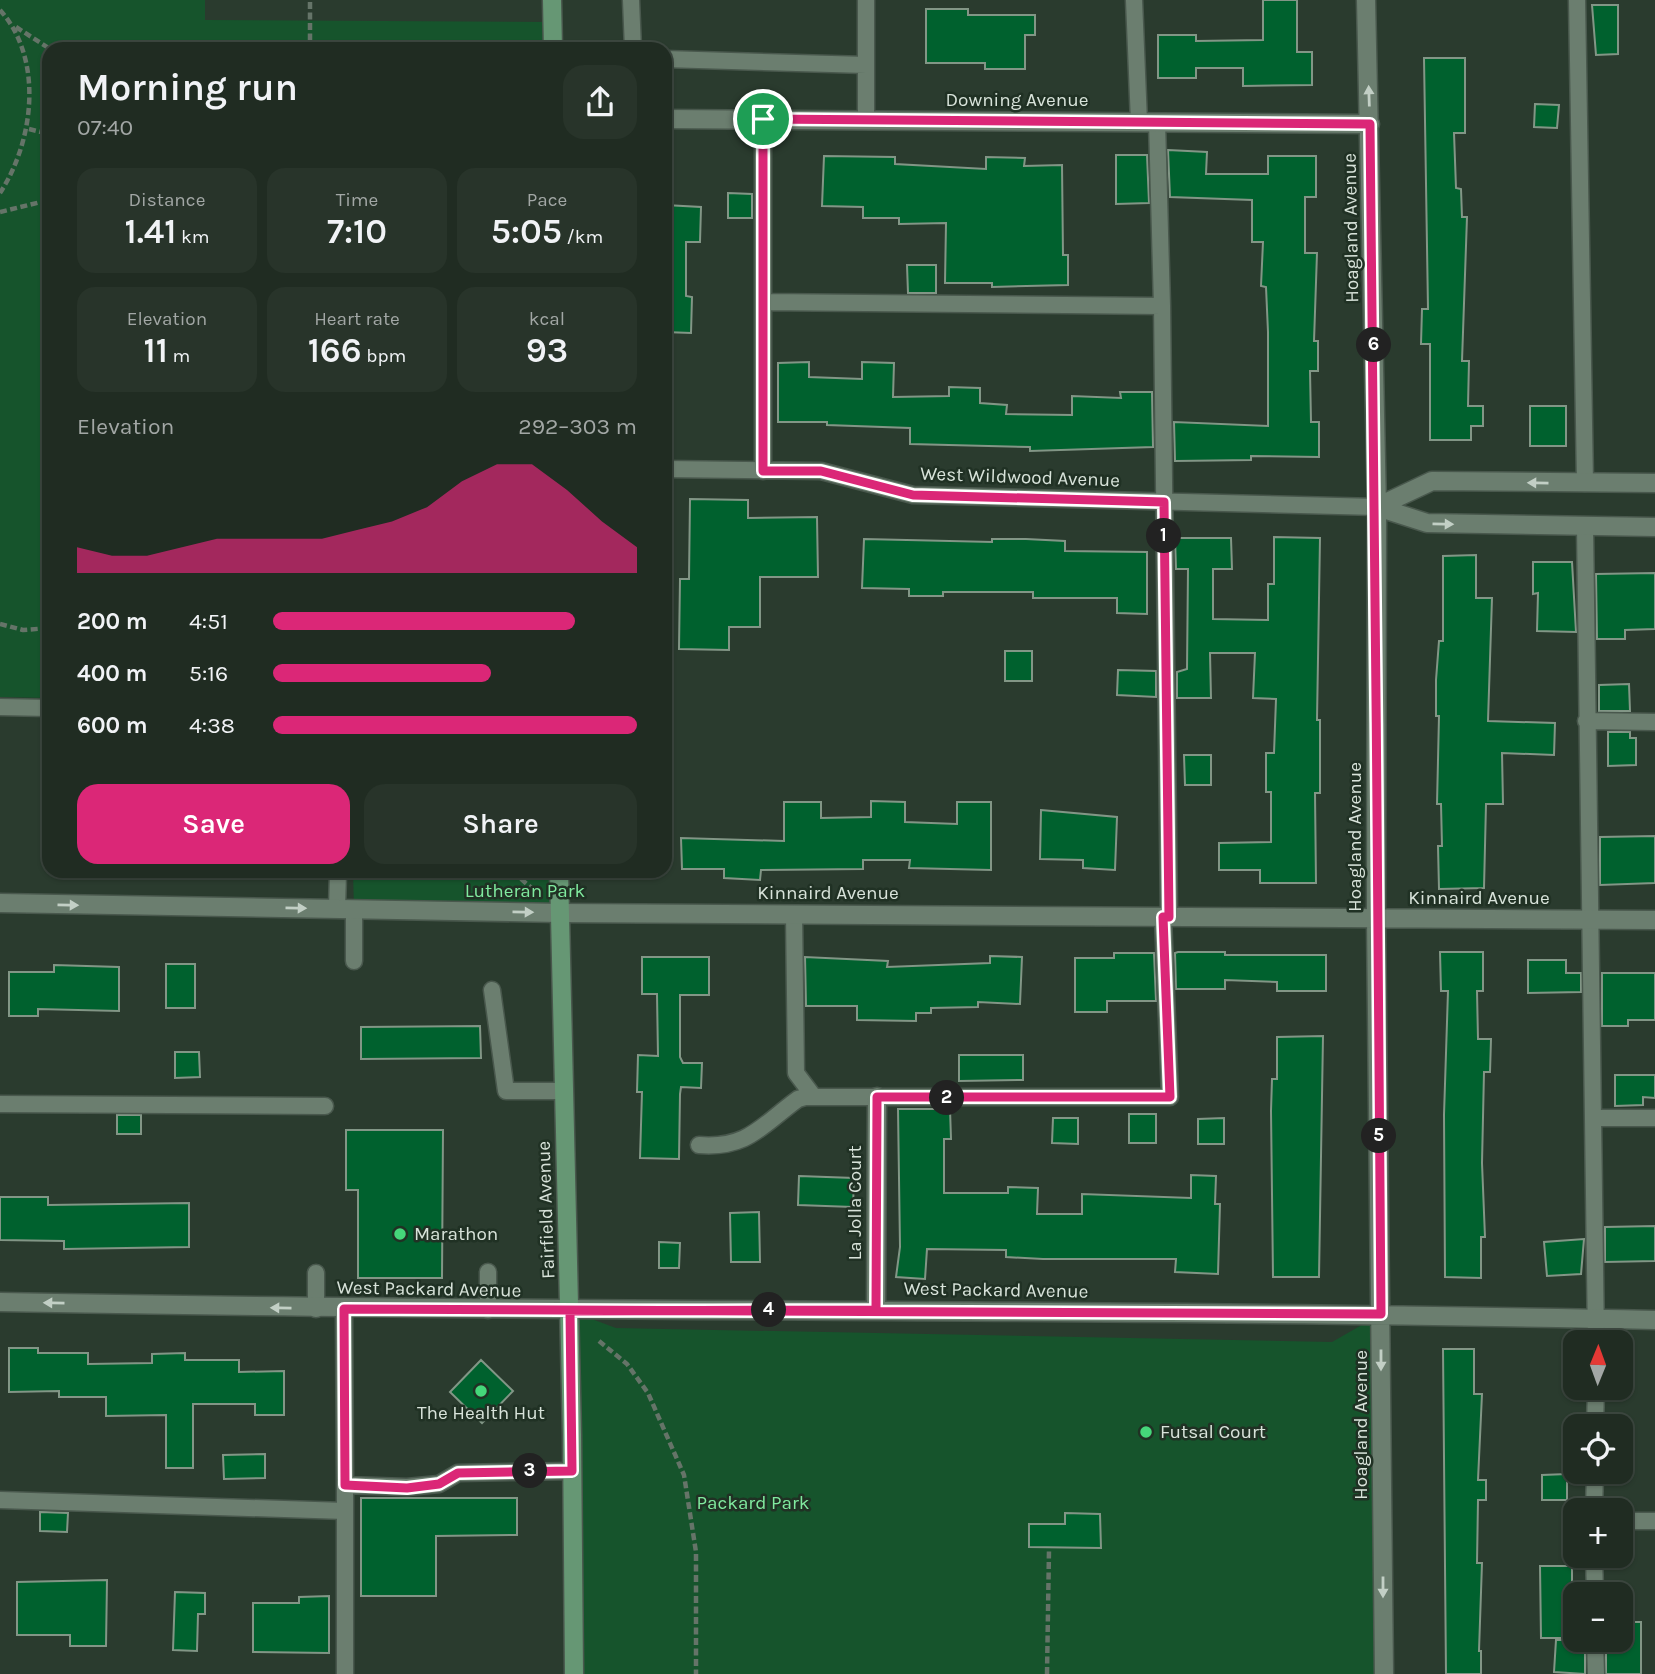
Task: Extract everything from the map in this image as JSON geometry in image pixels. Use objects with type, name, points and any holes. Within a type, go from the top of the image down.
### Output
[{"type":"main road","points":[[552,0],[553,42]]},
{"type":"main road","name":"Fairfield Avenue","points":[[559,878],[570,1311],[574,1674]]},
{"type":"street","name":"Hoagland Avenue","points":[[1366,0],[1377,507],[1376,919],[1384,1674]]},
{"type":"street","name":"Downing Avenue","points":[[672,119],[1370,124]]},
{"type":"street","name":"West Wildwood Avenue","points":[[1377,507],[1432,481],[1655,483]]},
{"type":"street","name":"West Wildwood Avenue","points":[[1377,507],[1427,523],[1655,527]]},
{"type":"street","name":"Kinnaird Avenue","points":[[0,903],[559,913],[1655,920]]},
{"type":"street","name":"La Jolla Court","points":[[876,1310],[877,1097]]},
{"type":"street","name":"West Packard Avenue","points":[[0,1302],[316,1309],[1381,1314],[1655,1320]]},
{"type":"lane","points":[[631,0],[633,42]]},
{"type":"lane","points":[[866,0],[866,120]]},
{"type":"lane","points":[[699,1144],[716,1146],[741,1142],[798,1099],[814,1097],[1170,1097],[1166,917],[1162,306],[1148,122],[1134,0]]},
{"type":"lane","points":[[1577,0],[1585,483]]},
{"type":"lane","points":[[672,59],[866,65]]},
{"type":"lane","points":[[763,119],[763,471]]},
{"type":"lane","points":[[764,302],[1162,306]]},
{"type":"lane","name":"West Wildwood Avenue","points":[[672,469],[821,471],[913,495],[1377,507]]},
{"type":"lane","points":[[1585,527],[1588,920],[1597,1330]]},
{"type":"lane","points":[[0,707],[42,708]]},
{"type":"lane","points":[[1586,721],[1655,722]]},
{"type":"lane","points":[[339,878],[355,961]]},
{"type":"lane","points":[[794,914],[796,1073],[814,1097]]},
{"type":"lane","points":[[492,990],[506,1091],[564,1091]]},
{"type":"lane","points":[[0,1104],[325,1107]]},
{"type":"lane","points":[[1594,1118],[1655,1118]]},
{"type":"lane","points":[[488,1272],[488,1310]]},
{"type":"lane","points":[[316,1273],[316,1309]]},
{"type":"lane","points":[[344,1309],[345,1674]]},
{"type":"lane","points":[[345,1485],[407,1488],[439,1484],[458,1473],[572,1471]]},
{"type":"lane","points":[[0,1500],[345,1510]]},
{"type":"lane","points":[[1633,1521],[1655,1521]]},
{"type":"lane","points":[[1595,1652],[1596,1674]]},
{"type":"path","points":[[310,0],[310,41]]},
{"type":"path","points":[[0,10],[15,27],[42,44]]},
{"type":"path","points":[[0,194],[12,175],[29,129],[28,76],[15,27]]},
{"type":"path","points":[[29,129],[42,132]]},
{"type":"path","points":[[0,212],[42,203]]},
{"type":"path","points":[[0,624],[23,630],[42,629]]},
{"type":"path","points":[[599,1341],[627,1364],[648,1393],[684,1475],[696,1552],[696,1674]]},
{"type":"path","points":[[1047,1674],[1049,1550]]},
{"type":"green space","points":[[0,0],[205,0],[205,20],[552,22],[553,42],[42,42],[42,698],[0,697]]},
{"type":"green space","name":"Lutheran Park","points":[[353,878],[559,878],[559,913],[354,909]]},
{"type":"green space","name":"Packard Park","points":[[570,1311],[616,1328],[1332,1342],[1381,1314],[1384,1674],[574,1674]]},
{"type":"building","points":[[1263,0],[1297,0],[1297,52],[1312,52],[1312,85],[1243,86],[1243,68],[1196,68],[1196,78],[1158,78],[1158,35],[1196,35],[1196,41],[1263,40]]},
{"type":"building","points":[[1592,5],[1618,5],[1618,54],[1596,55]]},
{"type":"building","points":[[926,9],[968,9],[968,15],[1035,15],[1035,35],[1025,35],[1025,69],[985,69],[985,63],[926,63]]},
{"type":"building","points":[[1424,58],[1465,58],[1465,133],[1454,133],[1456,188],[1461,189],[1462,217],[1467,217],[1462,361],[1469,361],[1468,406],[1483,406],[1483,426],[1471,426],[1471,440],[1430,440],[1430,344],[1421,344],[1422,309],[1428,309]]},
{"type":"building","points":[[1535,104],[1559,105],[1557,128],[1534,127]]},
{"type":"building","points":[[1168,150],[1207,152],[1206,174],[1268,174],[1268,156],[1316,156],[1316,197],[1305,197],[1305,253],[1317,253],[1314,341],[1318,341],[1318,371],[1310,371],[1311,422],[1319,422],[1319,457],[1251,456],[1251,460],[1175,461],[1174,422],[1268,426],[1268,332],[1266,287],[1261,286],[1263,242],[1252,242],[1252,200],[1170,197]]},
{"type":"building","points":[[1116,155],[1147,155],[1149,203],[1116,204]]},
{"type":"building","points":[[824,156],[895,157],[895,164],[986,169],[986,157],[1025,158],[1024,166],[1062,165],[1063,255],[1068,255],[1068,285],[992,287],[992,283],[945,283],[946,223],[899,224],[899,218],[863,218],[863,207],[822,206]]},
{"type":"building","points":[[728,193],[752,194],[752,218],[728,218]]},
{"type":"building","points":[[672,205],[701,207],[700,242],[686,242],[686,296],[692,297],[691,333],[672,332]]},
{"type":"building","points":[[907,265],[936,265],[936,293],[908,293]]},
{"type":"building","points":[[809,362],[809,377],[862,379],[862,362],[894,363],[893,397],[949,396],[949,387],[980,388],[980,403],[1007,405],[1006,414],[1072,415],[1072,396],[1121,398],[1120,392],[1152,392],[1153,447],[1030,451],[1030,447],[910,444],[910,428],[827,425],[827,422],[778,422],[778,363]]},
{"type":"building","points":[[1530,406],[1566,406],[1566,446],[1530,446]]},
{"type":"building","points":[[690,499],[748,500],[748,518],[817,517],[818,577],[760,577],[760,627],[729,627],[729,650],[679,649],[680,579],[689,579]]},
{"type":"building","points":[[1274,537],[1320,538],[1317,720],[1320,720],[1320,793],[1315,793],[1316,883],[1260,883],[1260,870],[1219,870],[1219,843],[1271,842],[1271,792],[1266,792],[1266,753],[1274,753],[1276,699],[1253,698],[1255,653],[1210,653],[1211,698],[1177,698],[1177,672],[1187,669],[1188,569],[1176,569],[1175,538],[1231,538],[1232,569],[1213,569],[1213,619],[1268,620],[1268,584],[1274,584]]},
{"type":"building","points":[[864,539],[992,542],[992,539],[1026,539],[1065,541],[1065,551],[1147,552],[1147,614],[1117,613],[1117,598],[1033,598],[1033,592],[943,592],[943,596],[909,596],[909,589],[862,588]]},
{"type":"building","points":[[1476,555],[1476,598],[1492,598],[1488,721],[1555,723],[1554,755],[1502,753],[1503,804],[1486,804],[1484,888],[1439,889],[1438,846],[1442,846],[1441,804],[1437,804],[1439,716],[1436,716],[1436,680],[1439,641],[1443,641],[1443,556]]},
{"type":"building","points":[[1533,562],[1572,562],[1576,632],[1537,631],[1538,593],[1533,594]]},
{"type":"building","points":[[1655,573],[1655,629],[1625,630],[1625,639],[1597,639],[1596,574]]},
{"type":"building","points":[[1005,651],[1032,651],[1032,681],[1005,681]]},
{"type":"building","points":[[1118,670],[1156,671],[1156,697],[1117,695]]},
{"type":"building","points":[[1629,684],[1630,711],[1599,711],[1599,685]]},
{"type":"building","points":[[1608,732],[1630,732],[1630,738],[1636,738],[1636,765],[1608,766]]},
{"type":"building","points":[[1184,755],[1211,755],[1211,785],[1185,785]]},
{"type":"building","points":[[871,801],[905,802],[905,822],[957,824],[957,802],[991,802],[991,870],[909,868],[910,860],[863,860],[863,869],[761,870],[760,880],[724,878],[724,869],[682,869],[681,838],[784,841],[784,802],[821,802],[821,818],[871,817]]},
{"type":"building","points":[[1041,810],[1117,817],[1115,870],[1083,868],[1083,860],[1040,859]]},
{"type":"building","points":[[1655,836],[1655,883],[1600,885],[1600,837]]},
{"type":"building","points":[[1440,952],[1483,952],[1483,991],[1477,991],[1478,1039],[1491,1039],[1490,1072],[1484,1072],[1482,1163],[1485,1237],[1481,1237],[1481,1278],[1445,1277],[1444,1115],[1448,991],[1441,991]]},
{"type":"building","points":[[1114,953],[1154,953],[1156,1001],[1107,1001],[1107,1012],[1075,1012],[1075,958],[1114,958]]},
{"type":"building","points":[[1175,953],[1326,955],[1326,991],[1277,991],[1277,982],[1225,980],[1225,989],[1176,989]]},
{"type":"building","points":[[990,956],[1022,957],[1020,1004],[978,1002],[978,1007],[931,1008],[931,1013],[916,1013],[916,1021],[857,1020],[857,1006],[806,1006],[805,957],[888,961],[887,967],[990,963]]},
{"type":"building","points":[[642,957],[709,957],[709,995],[680,995],[680,1057],[683,1063],[702,1063],[701,1088],[681,1087],[679,1159],[640,1158],[642,1092],[637,1092],[638,1055],[658,1056],[657,994],[642,994]]},
{"type":"building","points":[[1528,960],[1566,960],[1566,973],[1581,973],[1581,992],[1528,993]]},
{"type":"building","points":[[166,964],[195,964],[195,1008],[166,1008]]},
{"type":"building","points":[[54,965],[119,967],[119,1011],[38,1009],[38,1016],[9,1016],[9,972],[54,972]]},
{"type":"building","points":[[1602,973],[1655,973],[1655,1020],[1628,1020],[1628,1026],[1602,1026]]},
{"type":"building","points":[[480,1026],[481,1058],[361,1059],[361,1027]]},
{"type":"building","points":[[1323,1036],[1319,1277],[1273,1277],[1271,1111],[1272,1079],[1277,1079],[1277,1037]]},
{"type":"building","points":[[175,1052],[199,1052],[200,1077],[175,1078]]},
{"type":"building","points":[[959,1055],[1023,1055],[1023,1080],[959,1081]]},
{"type":"building","points":[[1615,1075],[1655,1075],[1655,1098],[1643,1097],[1643,1105],[1615,1106]]},
{"type":"building","points":[[898,1109],[950,1109],[951,1139],[944,1139],[944,1193],[1008,1193],[1008,1187],[1038,1188],[1037,1214],[1082,1214],[1082,1194],[1191,1198],[1191,1175],[1216,1176],[1215,1204],[1220,1204],[1218,1274],[1175,1272],[1176,1259],[1043,1259],[1006,1257],[1006,1250],[927,1249],[925,1279],[896,1277],[900,1247]]},
{"type":"building","points":[[1129,1114],[1156,1114],[1156,1143],[1129,1143]]},
{"type":"building","points":[[117,1115],[141,1115],[141,1134],[117,1134]]},
{"type":"building","points":[[1053,1118],[1078,1118],[1078,1144],[1052,1143]]},
{"type":"building","points":[[1224,1118],[1224,1144],[1198,1144],[1198,1119]]},
{"type":"building","name":"Marathon","points":[[346,1130],[443,1130],[442,1278],[358,1278],[358,1190],[346,1190]]},
{"type":"building","points":[[799,1176],[854,1178],[853,1207],[798,1205]]},
{"type":"building","points":[[0,1197],[48,1197],[48,1205],[189,1203],[189,1247],[64,1249],[64,1241],[0,1240]]},
{"type":"building","points":[[759,1212],[760,1262],[731,1262],[730,1213]]},
{"type":"building","points":[[1655,1226],[1655,1261],[1605,1262],[1605,1227]]},
{"type":"building","points":[[1584,1239],[1581,1274],[1547,1276],[1544,1242]]},
{"type":"building","points":[[659,1242],[680,1243],[679,1268],[659,1268]]},
{"type":"building","points":[[9,1348],[38,1348],[38,1353],[88,1353],[88,1364],[152,1363],[152,1354],[185,1353],[185,1360],[239,1360],[239,1372],[284,1371],[284,1415],[255,1415],[255,1404],[193,1404],[193,1468],[166,1468],[166,1415],[106,1416],[106,1397],[59,1397],[59,1391],[9,1392]]},
{"type":"building","points":[[1443,1349],[1474,1349],[1474,1394],[1482,1394],[1478,1480],[1486,1480],[1486,1500],[1478,1500],[1477,1563],[1482,1563],[1479,1651],[1481,1674],[1446,1674]]},
{"type":"building","name":"The Health Hut","points":[[481,1360],[513,1391],[482,1423],[450,1392]]},
{"type":"building","points":[[265,1454],[265,1478],[224,1479],[223,1455]]},
{"type":"building","points":[[1563,1474],[1563,1484],[1567,1484],[1567,1498],[1542,1500],[1542,1475]]},
{"type":"building","points":[[361,1498],[517,1498],[517,1535],[436,1536],[436,1596],[361,1596]]},
{"type":"building","points":[[40,1512],[68,1513],[67,1532],[40,1531]]},
{"type":"building","points":[[1065,1513],[1100,1514],[1101,1548],[1029,1547],[1029,1524],[1065,1524]]},
{"type":"building","points":[[1540,1566],[1572,1568],[1572,1582],[1563,1582],[1563,1638],[1541,1638]]},
{"type":"building","points":[[107,1580],[106,1646],[70,1646],[70,1635],[17,1635],[17,1582]]},
{"type":"building","points":[[175,1592],[205,1593],[205,1614],[198,1614],[197,1651],[173,1650]]},
{"type":"building","points":[[329,1596],[329,1653],[253,1652],[253,1603],[299,1603],[299,1597]]},
{"type":"building","points":[[1633,1622],[1641,1622],[1641,1674],[1606,1674],[1606,1652],[1633,1652]]},
{"type":"building","points":[[1556,1640],[1563,1640],[1563,1652],[1585,1652],[1585,1674],[1554,1672]]},
{"type":"place","name":"Marathon","points":[[400,1234]]},
{"type":"place","name":"The Health Hut","points":[[481,1391]]},
{"type":"place","name":"Futsal Court","points":[[1146,1432]]},
{"type":"route","points":[[763,119],[763,471],[821,471],[913,495],[1164,502],[1169,917],[1163,917],[1170,1097],[877,1097],[876,1310],[570,1311],[572,1471],[458,1473],[439,1484],[407,1488],[345,1485],[344,1309],[876,1310],[1381,1314],[1376,919],[1377,507],[1370,124],[763,119]]}]
